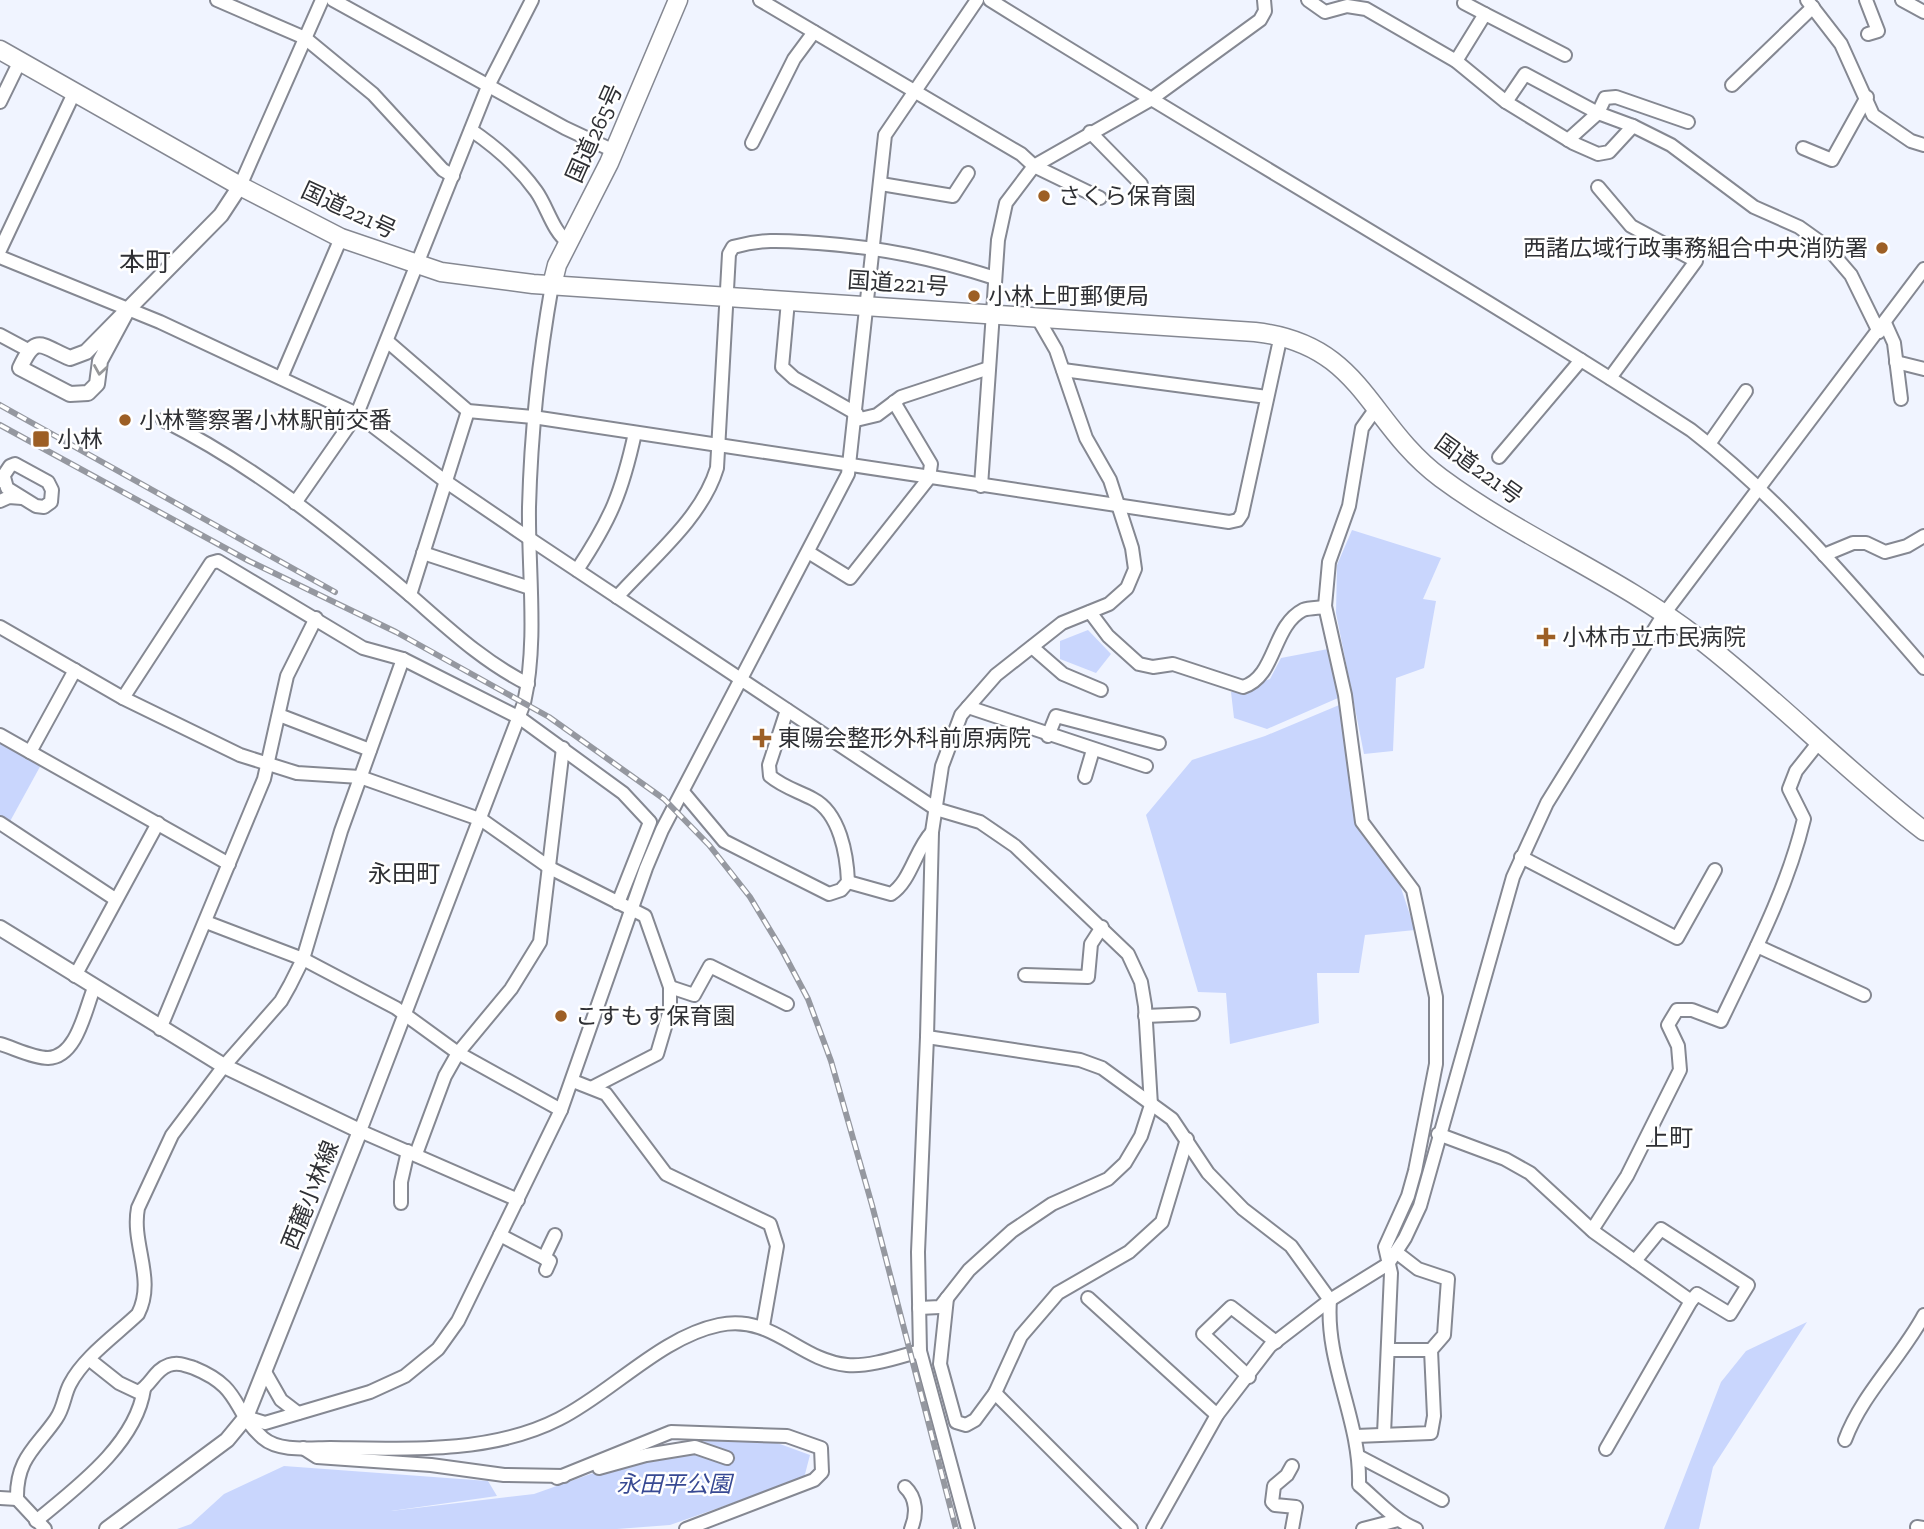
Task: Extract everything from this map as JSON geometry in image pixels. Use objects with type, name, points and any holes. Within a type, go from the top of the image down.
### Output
[{"type":"highway","name":"国道265号","points":[[552,285],[557,265],[614,151],[678,0]]},
{"type":"highway","name":"国道221号","points":[[0,50],[240,186],[341,238],[417,265],[481,280],[1281,335],[1311,345],[1330,357],[1377,407],[1414,453],[1437,475],[1468,498],[1664,614],[1698,638],[1924,831]]},
{"type":"main road","points":[[128,309],[100,361],[97,384],[84,395],[69,394],[20,368],[28,350],[39,344],[70,358],[79,357],[220,215],[240,186]]},
{"type":"main road","name":"西麓小林線","points":[[0,928],[224,1066],[360,1131],[246,1417],[227,1440],[107,1529]]},
{"type":"street","points":[[217,0],[305,38],[373,94],[443,170],[453,176]]},
{"type":"street","points":[[240,186],[322,0]]},
{"type":"street","points":[[333,0],[565,128],[614,151]]},
{"type":"street","points":[[295,503],[357,414],[489,84],[532,0]]},
{"type":"street","points":[[760,0],[1021,154],[1034,166],[1100,198]]},
{"type":"street","points":[[246,1417],[265,1423],[370,1392],[405,1376],[438,1349],[458,1321],[561,1110],[631,909],[662,830],[851,466],[885,135],[976,0]]},
{"type":"street","points":[[990,0],[1150,100],[1383,238],[1581,360],[1709,444],[1758,488],[1824,555],[1924,668]]},
{"type":"street","points":[[981,486],[998,240],[1006,203],[1034,166],[1150,100],[1260,20],[1265,11],[1264,0]]},
{"type":"street","points":[[1308,0],[1325,12],[1368,4],[1456,61],[1506,102],[1568,140],[1603,155],[1633,126]]},
{"type":"street","points":[[1866,0],[1878,30],[1868,34]]},
{"type":"street","points":[[1902,0],[1924,12]]},
{"type":"street","points":[[1464,2],[1565,55]]},
{"type":"street","points":[[1732,85],[1810,4],[1841,44],[1874,115],[1912,141],[1924,145]]},
{"type":"street","points":[[1456,61],[1485,15]]},
{"type":"street","points":[[752,143],[794,59],[814,32]]},
{"type":"street","points":[[0,102],[20,61]]},
{"type":"street","points":[[1506,102],[1525,74],[1598,113],[1633,126],[1671,145],[1754,207],[1799,227],[1827,247],[1850,275],[1894,343],[1901,399]]},
{"type":"street","points":[[0,250],[74,93]]},
{"type":"street","points":[[1568,140],[1598,113],[1605,98],[1615,97],[1688,122]]},
{"type":"street","points":[[1803,148],[1832,160],[1867,97]]},
{"type":"street","points":[[471,130],[498,148],[527,180],[550,212],[561,237],[568,242]]},
{"type":"street","points":[[1090,132],[1142,184]]},
{"type":"street","points":[[881,184],[953,196],[968,173]]},
{"type":"street","points":[[1598,187],[1631,226],[1696,261],[1610,378]]},
{"type":"street","points":[[281,378],[341,238]]},
{"type":"street","points":[[617,597],[699,508],[711,488],[717,468],[729,297],[729,254],[733,247],[760,239],[875,247],[932,257],[996,278]]},
{"type":"street","points":[[0,257],[128,309],[357,414],[445,481],[740,680],[936,808],[980,822],[1006,840],[1128,954],[1141,982],[1151,1105],[1134,1152],[1116,1171],[1089,1190],[1052,1204],[1012,1231],[986,1253],[935,1310],[919,1308]]},
{"type":"street","points":[[1153,1529],[1217,1415],[1276,1342],[1330,1300],[1388,1264],[1396,1252],[1420,1206],[1438,1134],[1521,857],[1547,803],[1664,614],[1924,269]]},
{"type":"street","points":[[518,1200],[360,1131],[482,820],[520,718],[528,684],[533,417],[552,285]]},
{"type":"street","points":[[788,301],[782,367],[794,378],[857,417],[877,415],[901,397],[989,368]]},
{"type":"street","points":[[968,1529],[920,1351],[918,1252],[930,883],[932,832],[942,766],[951,738],[968,707],[996,675],[1062,623],[1108,604],[1127,588],[1135,569],[1132,548],[1110,480],[1082,426],[1056,350],[1037,317]]},
{"type":"street","points":[[0,335],[28,350]]},
{"type":"street","points":[[387,341],[468,411],[533,417],[1230,522],[1238,520],[1281,335]]},
{"type":"street","points":[[1499,457],[1581,360]]},
{"type":"street","points":[[1896,362],[1924,369]]},
{"type":"street","points":[[1063,370],[1267,397]]},
{"type":"street","points":[[1709,444],[1746,391]]},
{"type":"street","points":[[808,552],[850,578],[929,478],[931,464],[894,402]]},
{"type":"street","points":[[1377,407],[1362,428],[1349,506],[1329,562],[1325,607],[1345,695],[1362,821],[1404,874],[1413,890],[1436,997],[1436,1064],[1423,1140],[1408,1196],[1385,1247],[1391,1273],[1384,1434]]},
{"type":"street","points":[[410,595],[468,411]]},
{"type":"street","points":[[163,420],[220,450],[295,503],[410,595],[478,655],[528,684]]},
{"type":"street","points":[[577,570],[604,528],[623,486],[635,433]]},
{"type":"street","points":[[15,464],[48,482],[52,490],[51,502],[44,507],[36,506],[8,488],[2,479],[9,466],[15,464]]},
{"type":"street","points":[[0,501],[9,497],[22,498]]},
{"type":"street","points":[[1824,555],[1853,543],[1866,543],[1885,552],[1908,546],[1924,536]]},
{"type":"street","points":[[423,553],[530,587]]},
{"type":"street","points":[[123,698],[214,561],[221,562],[363,648],[403,659],[520,718],[623,793],[650,821],[618,903]]},
{"type":"street","points":[[1090,612],[1108,636],[1139,664],[1153,667],[1173,664],[1243,687],[1252,684],[1261,675],[1289,623],[1303,610],[1325,607]]},
{"type":"street","points":[[160,1029],[206,922],[267,765],[287,676],[316,618]]},
{"type":"street","points":[[0,627],[189,733],[267,765],[297,773],[360,778],[482,820],[550,868],[645,916],[670,987],[670,1010],[657,1054],[593,1087]]},
{"type":"street","points":[[1032,647],[1063,674],[1101,690]]},
{"type":"street","points":[[17,1499],[21,1470],[32,1447],[57,1418],[70,1384],[90,1360],[138,1314],[143,1305],[145,1278],[137,1221],[138,1208],[166,1144],[224,1066],[281,1001],[303,959],[360,778],[403,659]]},
{"type":"street","points":[[30,752],[75,670]]},
{"type":"street","points":[[968,707],[1048,736],[1146,766]]},
{"type":"street","points":[[683,792],[724,841],[829,894],[841,890],[848,882],[847,856],[836,826],[817,800],[779,784],[770,776],[769,765],[786,710]]},
{"type":"street","points":[[279,715],[370,750]]},
{"type":"street","points":[[1048,736],[1056,716],[1159,743]]},
{"type":"street","points":[[0,735],[229,864]]},
{"type":"street","points":[[1591,1230],[1627,1176],[1680,1070],[1678,1046],[1668,1026],[1676,1010],[1692,1010],[1721,1021],[1757,946],[1781,889],[1804,819],[1789,789],[1796,771],[1819,742]]},
{"type":"street","points":[[401,1203],[401,1182],[445,1076],[458,1053],[534,956],[542,934],[563,748]]},
{"type":"street","points":[[1085,777],[1093,750]]},
{"type":"street","points":[[75,976],[158,822]]},
{"type":"street","points":[[0,823],[115,899]]},
{"type":"street","points":[[848,882],[891,894],[900,888],[922,842],[932,832]]},
{"type":"street","points":[[1521,857],[1677,938],[1715,870]]},
{"type":"street","points":[[905,879],[930,883]]},
{"type":"street","points":[[206,922],[303,959],[405,1015],[458,1053],[561,1110]]},
{"type":"street","points":[[1025,975],[1088,977],[1091,944],[1102,927]]},
{"type":"street","points":[[1757,946],[1864,995]]},
{"type":"street","points":[[670,987],[694,995],[710,966],[787,1004]]},
{"type":"street","points":[[0,1044],[46,1058],[60,1055],[70,1048],[94,988]]},
{"type":"street","points":[[1145,1016],[1193,1014]]},
{"type":"street","points":[[927,1037],[1080,1060],[1102,1068],[1172,1119],[1208,1173],[1243,1209],[1291,1247],[1330,1300],[1328,1329],[1335,1365],[1356,1436],[1359,1485],[1399,1524]]},
{"type":"street","points":[[573,1081],[606,1094],[666,1174],[770,1224],[776,1247],[763,1326]]},
{"type":"street","points":[[1438,1134],[1504,1159],[1530,1173],[1591,1230],[1690,1301]]},
{"type":"street","points":[[947,1298],[940,1364],[956,1422],[966,1425],[975,1420],[995,1393],[1021,1336],[1058,1293],[1129,1252],[1162,1223],[1187,1139]]},
{"type":"street","points":[[1606,1448],[1690,1301],[1697,1294],[1730,1314],[1748,1285],[1661,1229],[1635,1261]]},
{"type":"street","points":[[500,1235],[545,1264],[555,1235]]},
{"type":"street","points":[[1356,1436],[1431,1433],[1434,1416],[1431,1350],[1444,1335],[1448,1279],[1418,1269],[1396,1252]]},
{"type":"street","points":[[1088,1298],[1217,1415]]},
{"type":"street","points":[[1249,1377],[1203,1334],[1231,1307],[1276,1342]]},
{"type":"street","points":[[1845,1440],[1868,1398],[1924,1315]]},
{"type":"street","points":[[90,1360],[119,1383],[138,1392],[144,1389],[163,1367],[183,1364],[218,1379],[230,1391],[264,1440],[286,1447],[386,1448],[470,1444],[520,1434],[559,1419],[675,1344],[718,1325],[763,1326],[806,1350],[849,1365],[873,1363],[920,1351]]},
{"type":"street","points":[[1388,1350],[1431,1350]]},
{"type":"street","points":[[265,1372],[281,1400],[298,1413]]},
{"type":"street","points":[[0,1498],[17,1499],[40,1525],[114,1448],[142,1406],[144,1389]]},
{"type":"street","points":[[995,1393],[1132,1529]]},
{"type":"street","points":[[557,1478],[671,1432],[787,1436],[821,1448],[822,1472],[814,1480],[687,1529]]},
{"type":"street","points":[[302,1448],[317,1457],[557,1478],[646,1455],[695,1447],[727,1458]]},
{"type":"street","points":[[1358,1456],[1442,1500]]},
{"type":"street","points":[[1292,1466],[1287,1475],[1274,1486],[1272,1502],[1275,1506],[1296,1507],[1292,1529]]},
{"type":"street","points":[[905,1487],[914,1502],[915,1520],[911,1529]]},
{"type":"street","points":[[1363,1529],[1399,1524],[1416,1529]]},
{"type":"green space","points":[[1352,530],[1441,558],[1423,599],[1436,601],[1424,668],[1396,678],[1393,751],[1364,754],[1336,613],[1337,565]]},
{"type":"green space","points":[[1088,630],[1111,654],[1096,673],[1060,659],[1060,641]]},
{"type":"green space","points":[[1328,649],[1338,698],[1267,729],[1234,718],[1231,692],[1270,679],[1281,658]]},
{"type":"green space","points":[[1344,703],[1360,832],[1399,882],[1415,930],[1365,935],[1359,973],[1317,973],[1319,1023],[1230,1044],[1226,993],[1198,992],[1146,815],[1192,760],[1265,736]]},
{"type":"green space","points":[[0,740],[42,763],[8,825],[0,820]]},
{"type":"green space","points":[[1807,1322],[1713,1467],[1699,1529],[1664,1529],[1721,1382],[1746,1351]]},
{"type":"green space","name":"永田平公園","points":[[769,1440],[810,1455],[804,1478],[670,1525],[617,1529],[177,1529],[191,1524],[224,1494],[284,1466],[488,1481],[497,1496],[391,1511],[534,1494],[684,1441]]},
{"type":"railway","points":[[0,405],[335,592]]},
{"type":"railway","points":[[0,425],[249,561],[396,632],[549,717],[664,799],[709,845],[750,897],[782,950],[808,999],[831,1061],[872,1205],[956,1529]]},
{"type":"place","name":"さくら保育園","points":[[1044,196]]},
{"type":"place","name":"西諸広域行政事務組合中央消防署","points":[[1882,248]]},
{"type":"place","name":"小林上町郵便局","points":[[974,296]]},
{"type":"place","name":"小林警察署小林駅前交番","points":[[125,420]]},
{"type":"place","name":"小林","points":[[41,439]]},
{"type":"place","name":"小林市立市民病院","points":[[1546,637]]},
{"type":"place","name":"東陽会整形外科前原病院","points":[[762,738]]},
{"type":"place","name":"こすもす保育園","points":[[561,1016]]},
{"type":"district","name":"本町","points":[[145,262]]},
{"type":"district","name":"永田町","points":[[404,873]]},
{"type":"district","name":"上町","points":[[1669,1137]]}]
